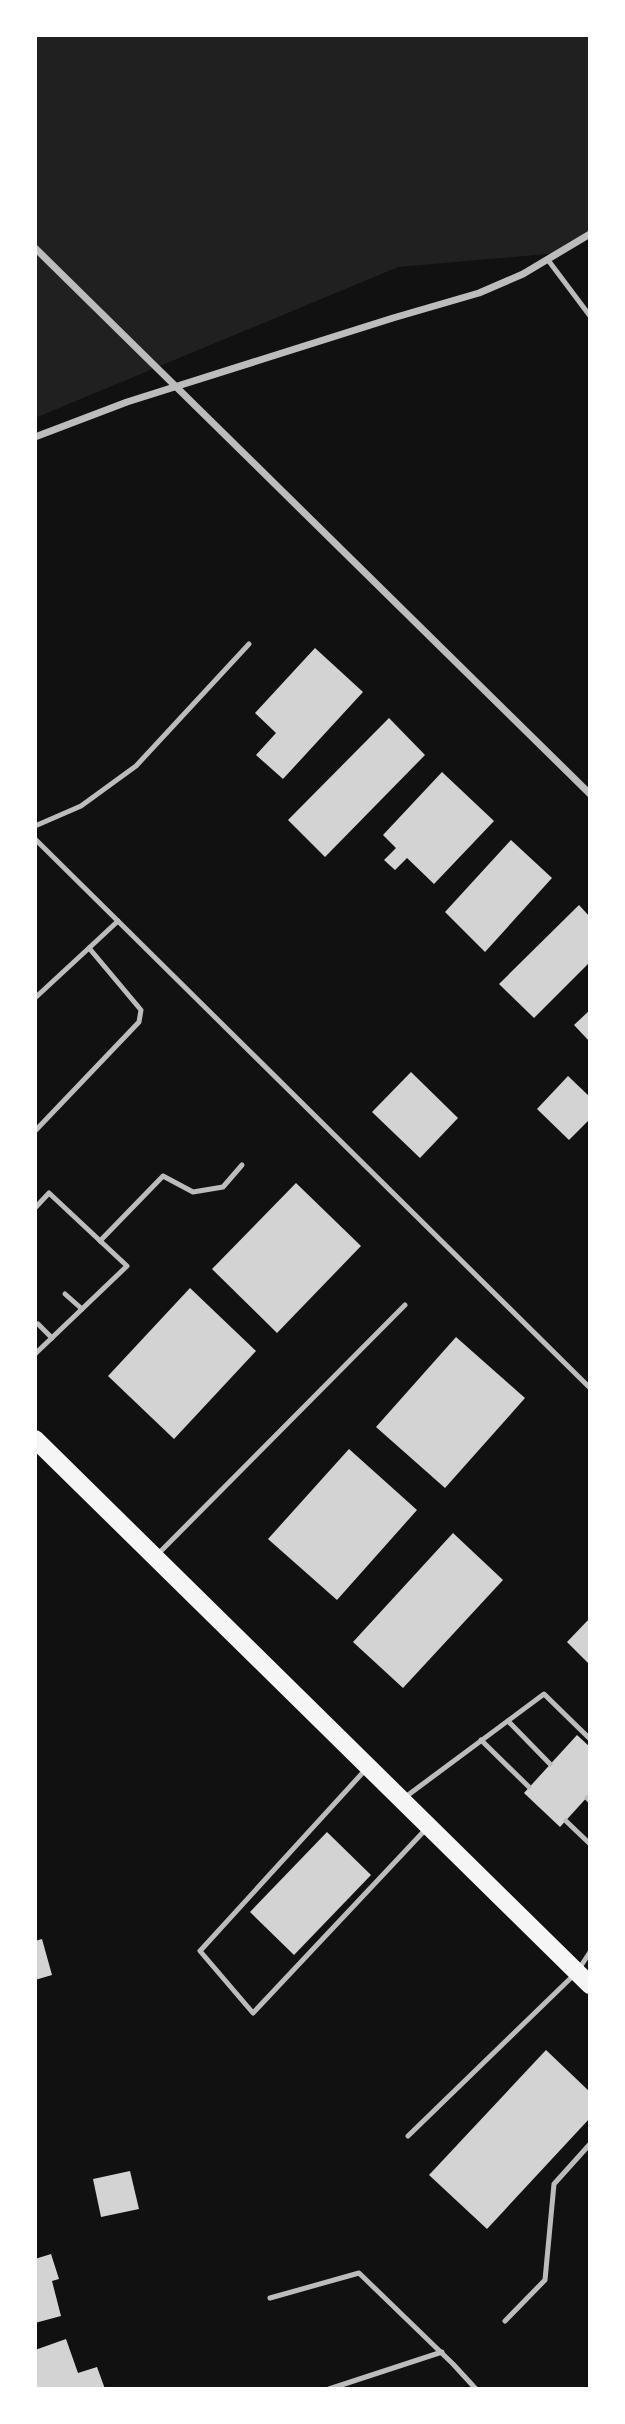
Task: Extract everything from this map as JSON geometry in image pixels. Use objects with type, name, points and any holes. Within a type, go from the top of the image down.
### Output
[{"type":"main road","points":[[35,1439],[584,1978]]},
{"type":"street","points":[[35,437],[112,407],[479,293],[523,274],[590,233]]},
{"type":"street","points":[[35,248],[590,794]]},
{"type":"lane","points":[[548,260],[590,316]]},
{"type":"lane","points":[[35,826],[81,806],[135,766],[249,644]]},
{"type":"lane","points":[[35,839],[590,1388]]},
{"type":"lane","points":[[35,998],[118,921]]},
{"type":"lane","points":[[35,1131],[138,1022],[141,1010],[89,948]]},
{"type":"lane","points":[[100,1241],[163,1176],[194,1192],[223,1187],[242,1165]]},
{"type":"lane","points":[[35,1208],[49,1193],[127,1266],[35,1354]]},
{"type":"lane","points":[[65,1294],[82,1309]]},
{"type":"lane","points":[[155,1557],[405,1305]]},
{"type":"lane","points":[[38,1324],[52,1338]]},
{"type":"lane","points":[[402,1800],[544,1694],[590,1739]]},
{"type":"lane","points":[[508,1721],[551,1764]]},
{"type":"lane","points":[[481,1740],[529,1787]]},
{"type":"lane","points":[[369,1767],[200,1951],[253,2013],[429,1827]]},
{"type":"lane","points":[[566,1821],[590,1844]]},
{"type":"lane","points":[[408,2136],[584,1978],[590,1952]]},
{"type":"lane","points":[[505,2321],[545,2280],[554,2185],[590,2144]]},
{"type":"lane","points":[[270,2298],[359,2273],[442,2352],[476,2389]]},
{"type":"lane","points":[[329,2389],[442,2352]]},
{"type":"shaded area","points":[[590,35],[590,232],[558,253],[398,267],[35,418],[35,37]]},
{"type":"building","points":[[315,648],[363,692],[283,779],[256,755],[276,733],[255,713]]},
{"type":"building","points":[[389,718],[425,755],[325,857],[288,820]]},
{"type":"building","points":[[442,772],[494,821],[434,884],[407,858],[395,870],[384,860],[396,848],[383,835]]},
{"type":"building","points":[[511,840],[552,878],[485,952],[445,912]]},
{"type":"building","points":[[579,905],[590,917],[590,962],[534,1018],[499,984]]},
{"type":"building","points":[[590,1010],[590,1042],[574,1025]]},
{"type":"building","points":[[411,1072],[458,1118],[420,1158],[372,1112]]},
{"type":"building","points":[[568,1076],[590,1097],[590,1119],[569,1140],[537,1109]]},
{"type":"building","points":[[296,1183],[361,1246],[277,1333],[212,1269]]},
{"type":"building","points":[[190,1288],[256,1351],[174,1439],[108,1376]]},
{"type":"building","points":[[456,1337],[525,1398],[445,1488],[376,1427]]},
{"type":"building","points":[[349,1449],[417,1510],[337,1600],[268,1539]]},
{"type":"building","points":[[453,1533],[503,1580],[403,1688],[353,1642]]},
{"type":"building","points":[[590,1618],[590,1665],[567,1642]]},
{"type":"building","points":[[577,1735],[590,1747],[590,1794],[560,1827],[524,1793]]},
{"type":"building","points":[[327,1832],[371,1875],[294,1955],[250,1912]]},
{"type":"building","points":[[42,1939],[52,1975],[35,1980],[35,1941]]},
{"type":"building","points":[[546,2050],[590,2092],[590,2118],[487,2229],[429,2175]]},
{"type":"building","points":[[130,2171],[139,2209],[101,2217],[93,2179]]},
{"type":"building","points":[[51,2254],[59,2279],[52,2281],[61,2316],[35,2323],[35,2259]]},
{"type":"building","points":[[66,2339],[78,2373],[97,2367],[105,2389],[35,2389],[35,2350]]}]
